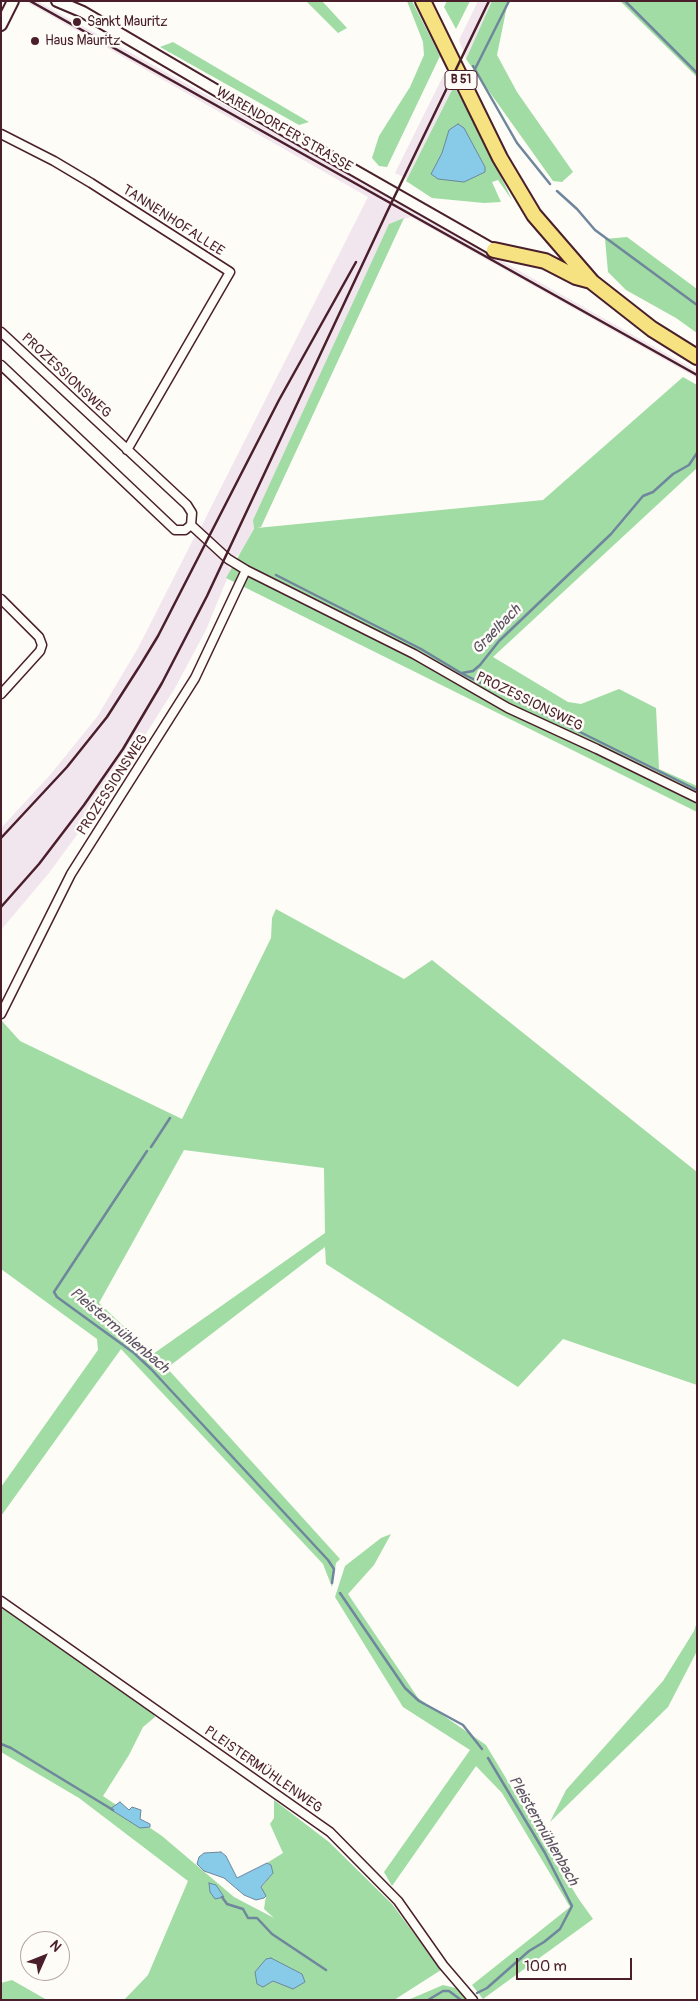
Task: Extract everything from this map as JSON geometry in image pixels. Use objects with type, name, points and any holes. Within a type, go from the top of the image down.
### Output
[{"type":"highway","name":"B 51","points":[[423,1],[500,158],[530,209],[592,282],[652,329],[697,357]]},
{"type":"highway","points":[[494,250],[545,261],[576,277],[592,282]]},
{"type":"main road","points":[[1,25],[13,1]]},
{"type":"main road","name":"WARENDORFER STRASSE","points":[[58,1],[73,5],[494,250]]},
{"type":"street","name":"TANNENHOFALLEE","points":[[1,134],[54,161],[91,183],[230,272],[127,450]]},
{"type":"street","name":"PROZESSIONSWEG","points":[[1,332],[187,505],[192,513],[191,525],[228,560],[414,654],[500,704],[697,798]]},
{"type":"street","points":[[1,365],[175,530],[185,530],[191,525]]},
{"type":"street","name":"PROZESSIONSWEG","points":[[1,1014],[71,874],[195,678],[246,570]]},
{"type":"street","points":[[1,599],[39,637],[42,644],[38,653],[1,694]]},
{"type":"street","name":"PLEISTERMÜHLENWEG","points":[[1,1601],[330,1832],[398,1901],[443,1964],[473,2000]]},
{"type":"shaded area","points":[[25,1],[37,1],[225,105],[697,371],[697,378],[411,217],[390,223],[253,520],[254,529],[242,552],[234,558],[201,527],[368,197]]},
{"type":"shaded area","points":[[478,1],[492,1],[466,59],[459,40]]},
{"type":"shaded area","points":[[445,72],[454,86],[407,179],[395,173]]},
{"type":"shaded area","points":[[195,536],[231,569],[206,630],[175,688],[115,783],[49,873],[1,930],[1,828],[50,775],[97,717],[138,648]]},
{"type":"green space","points":[[306,1],[322,1],[347,28],[338,33]]},
{"type":"green space","points":[[407,1],[412,1],[440,56],[387,167],[379,166],[372,158],[379,136],[410,87],[424,55],[423,42]]},
{"type":"green space","points":[[447,1],[470,1],[456,29],[444,7]]},
{"type":"green space","points":[[492,1],[508,1],[497,55],[517,92],[573,172],[562,182],[553,181],[466,59]]},
{"type":"green space","points":[[620,1],[697,1],[697,77]]},
{"type":"green space","points":[[173,42],[309,122],[299,125],[160,47]]},
{"type":"green space","points":[[454,86],[482,137],[512,200],[498,180],[492,182],[501,202],[484,203],[432,198],[406,181]]},
{"type":"green space","points":[[404,218],[261,527],[257,528],[543,500],[683,377],[697,385],[697,468],[493,657],[568,702],[581,704],[619,689],[656,708],[659,769],[697,786],[697,812],[226,578],[254,529],[253,520],[389,224]]},
{"type":"green space","points":[[627,237],[697,289],[697,333],[676,318],[626,290],[608,272],[605,239]]},
{"type":"green space","points":[[276,909],[404,979],[432,960],[697,1172],[697,1385],[563,1339],[518,1387],[326,1264],[325,1247],[167,1368],[340,1559],[336,1563],[332,1587],[323,1564],[121,1349],[1,1516],[1,1487],[98,1350],[97,1339],[1,1269],[1,1023],[2,1021],[20,1041],[182,1119],[271,938],[272,918]],"holes":[[[184,1150],[324,1168],[325,1233],[153,1354],[99,1303]]]},
{"type":"green space","points":[[391,1534],[374,1565],[348,1594],[418,1698],[486,1745],[578,1898],[593,1919],[483,1999],[472,1985],[570,1907],[502,1793],[476,1766],[392,1886],[384,1872],[470,1750],[403,1707],[335,1597],[345,1566],[381,1538]]},
{"type":"green space","points":[[1,1606],[31,1627],[35,1625],[154,1713],[155,1717],[143,1727],[129,1755],[103,1796],[162,1836],[234,1897],[274,1918],[264,1909],[266,1896],[261,1888],[273,1873],[271,1865],[267,1863],[283,1853],[270,1824],[274,1818],[274,1800],[329,1842],[392,1904],[441,1970],[394,2000],[124,2000],[148,1975],[188,1881],[79,1798],[1,1752]]},
{"type":"green space","points":[[697,1622],[697,1651],[668,1707],[550,1822],[566,1790],[663,1681],[694,1631]]},
{"type":"green space","points":[[12,1980],[47,2000],[1,2000],[1,1983]]},
{"type":"green space","points":[[443,1985],[460,1989],[468,2000],[408,2000]]},
{"type":"water","points":[[458,124],[464,128],[485,167],[485,172],[464,182],[438,179],[431,174],[442,153],[449,130]]},
{"type":"water","points":[[120,1802],[129,1810],[132,1807],[141,1810],[140,1819],[150,1824],[150,1827],[140,1828],[110,1809]]},
{"type":"water","points":[[221,1852],[226,1856],[237,1878],[267,1863],[271,1865],[273,1873],[261,1887],[266,1896],[264,1898],[256,1900],[244,1895],[224,1878],[204,1871],[197,1864],[199,1857],[204,1853]]},
{"type":"water","points":[[209,1883],[216,1885],[224,1897],[215,1899],[210,1892]]},
{"type":"water","points":[[271,1958],[302,1974],[305,1982],[293,1989],[273,1981],[263,1987],[257,1984],[255,1972],[266,1959]]},
{"type":"waterway","points":[[472,75],[509,1]]},
{"type":"waterway","points":[[625,1],[697,73]]},
{"type":"waterway","points":[[473,66],[517,143],[550,184]]},
{"type":"waterway","points":[[557,191],[577,209],[595,230],[697,305]]},
{"type":"waterway","name":"Graelbach","points":[[462,673],[473,671],[480,665],[499,641],[611,534],[643,496],[653,492],[673,474],[689,465],[697,453]]},
{"type":"waterway","points":[[276,575],[421,649],[461,673],[697,790]]},
{"type":"waterway","name":"Pleistermühlenbach","points":[[151,1147],[170,1118]]},
{"type":"waterway","name":"Pleistermühlenbach","points":[[147,1151],[54,1292],[57,1297],[134,1353],[151,1369],[328,1560],[334,1569],[332,1583]]},
{"type":"waterway","name":"Pleistermühlenbach","points":[[340,1593],[405,1688],[419,1701],[463,1725],[482,1749]]},
{"type":"waterway","points":[[1,1744],[11,1748],[113,1810]]},
{"type":"waterway","name":"Pleistermühlenbach","points":[[477,1993],[487,1988],[529,1951],[560,1929],[572,1906],[545,1853],[488,1758]]},
{"type":"waterway","points":[[222,1897],[227,1904],[243,1909],[248,1918],[257,1918],[272,1934],[326,1970]]},
{"type":"waterway","name":"Pleistermühlenbach","points":[[428,2000],[443,1991],[449,1991],[461,2000]]},
{"type":"railway","points":[[30,1],[697,375]]},
{"type":"railway","points":[[1,907],[39,864],[84,805],[123,749],[162,683],[207,596],[387,212],[489,1]]},
{"type":"railway","points":[[1,838],[67,767],[107,717],[141,664],[158,636],[279,400],[356,262]]},
{"type":"place","name":"Sankt Mauritz","points":[[77,22]]},
{"type":"place","name":"Haus Mauritz","points":[[35,41]]}]
